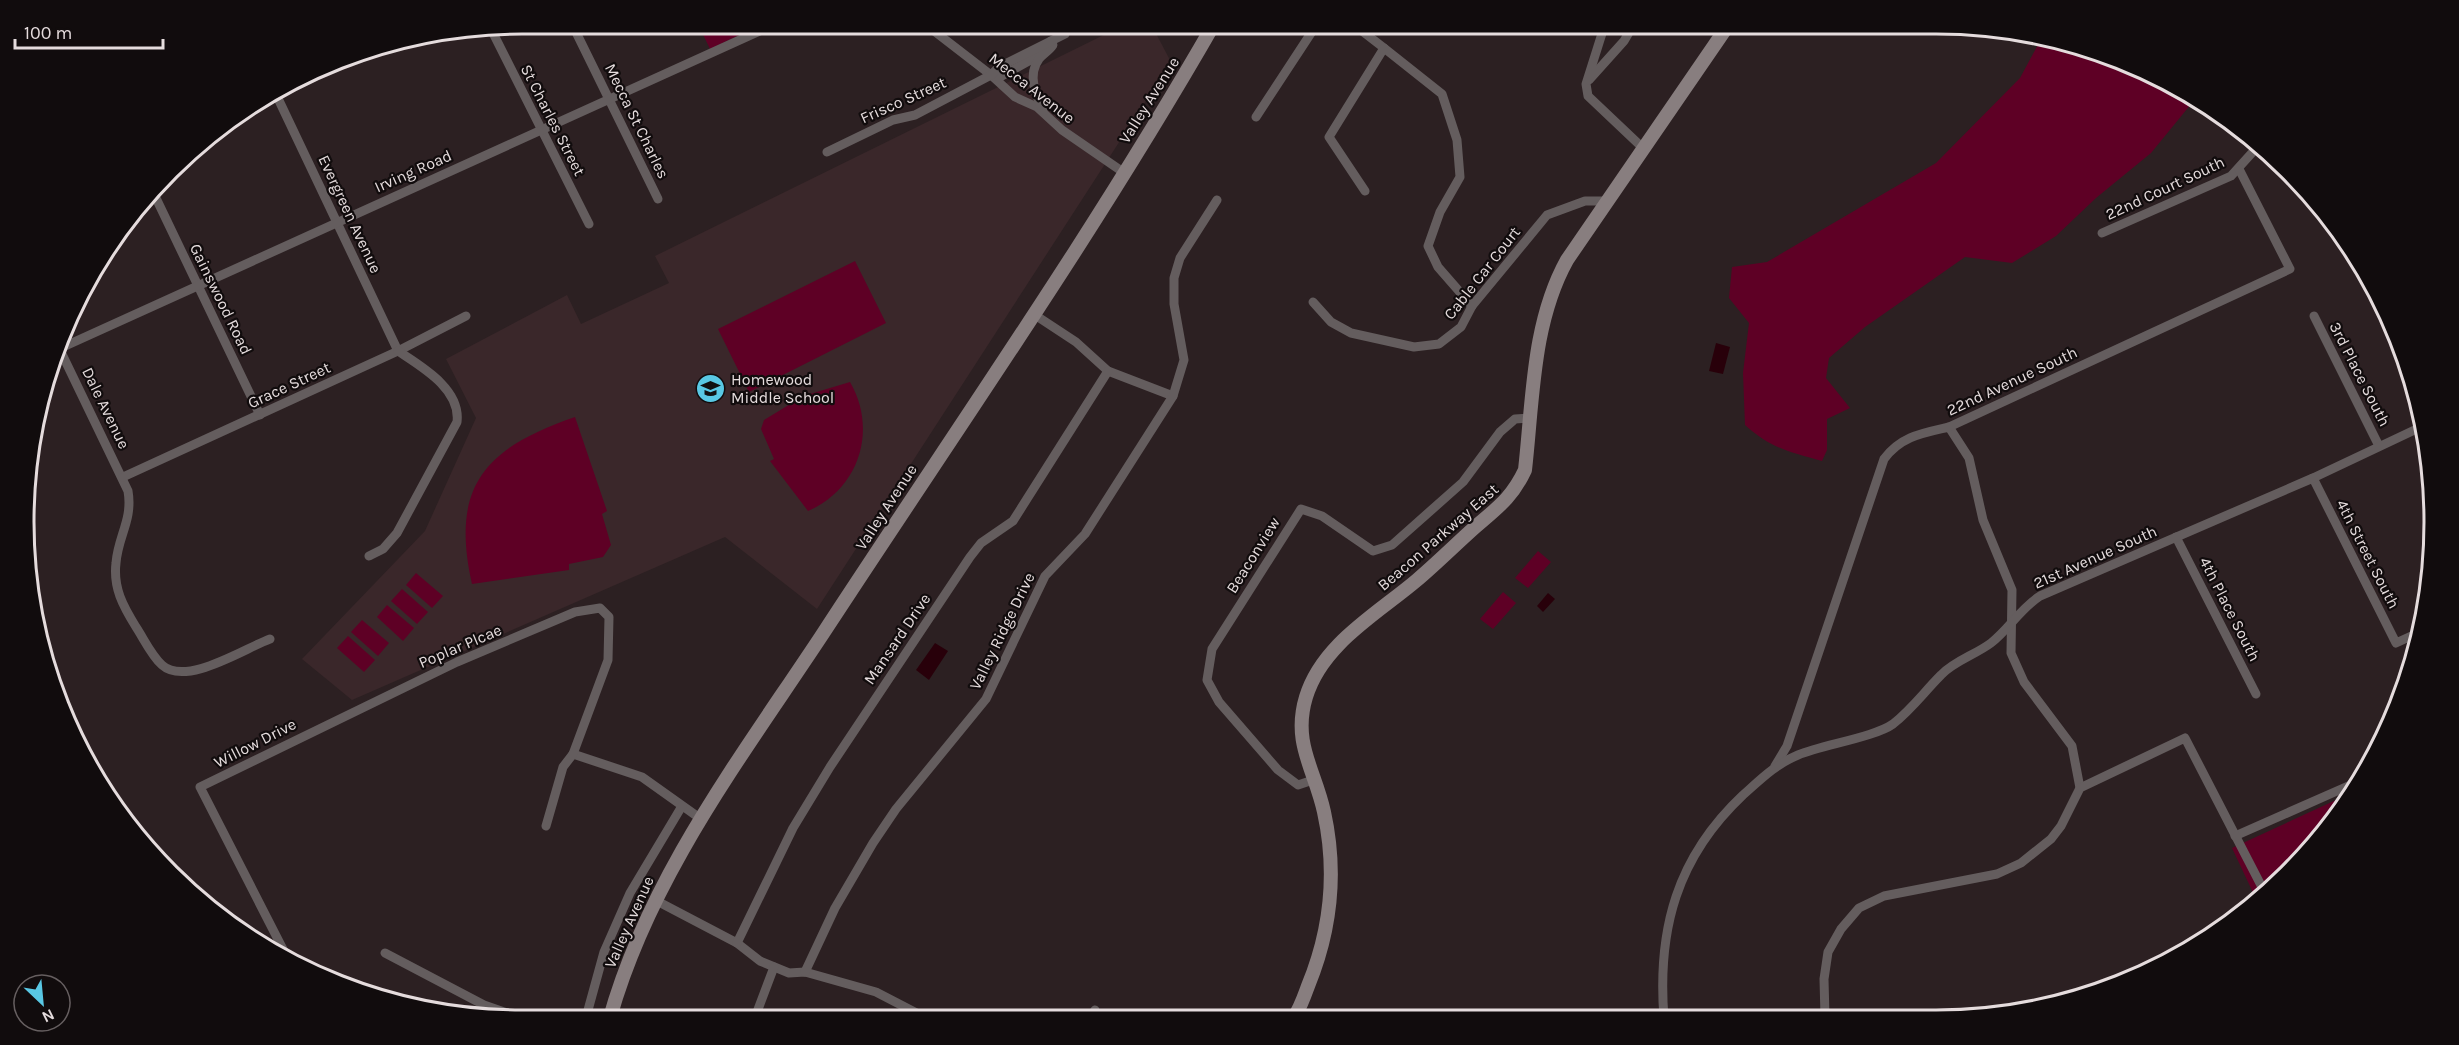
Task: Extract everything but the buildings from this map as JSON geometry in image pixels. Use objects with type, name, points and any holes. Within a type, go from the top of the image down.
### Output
[{"type":"main road","name":"Valley Avenue","points":[[613,1010],[632,953],[655,900],[701,819],[963,418],[1035,315],[1174,94],[1208,34]]},
{"type":"main road","name":"Beacon Parkway East","points":[[1297,1010],[1321,954],[1331,897],[1331,864],[1324,811],[1303,750],[1301,722],[1306,697],[1320,667],[1339,644],[1418,579],[1515,491],[1525,470],[1543,318],[1552,287],[1722,34]]},
{"type":"street","name":"Mecca St Charles","points":[[577,34],[658,199]]},
{"type":"street","name":"Irving Road","points":[[69,344],[752,34]]},
{"type":"street","name":"Mecca Avenue","points":[[938,34],[1007,90],[1045,114],[1062,130],[1123,172]]},
{"type":"street","points":[[1045,114],[1034,90],[1034,75],[1039,59],[1065,34]]},
{"type":"street","points":[[1256,117],[1310,34]]},
{"type":"street","points":[[1366,34],[1442,94],[1458,140],[1461,177],[1440,212],[1428,246],[1438,267],[1472,306]]},
{"type":"street","points":[[1602,34],[1586,84],[1588,96],[1645,150]]},
{"type":"street","points":[[1586,84],[1628,34]]},
{"type":"street","name":"St Charles Street","points":[[494,36],[590,224]]},
{"type":"street","name":"Frisco Street","points":[[827,152],[893,120],[915,115],[991,75],[1000,76],[1051,45]]},
{"type":"street","points":[[1365,190],[1329,137],[1384,48]]},
{"type":"street","name":"Evergreen Avenue","points":[[279,100],[398,351]]},
{"type":"street","points":[[2239,169],[2253,152]]},
{"type":"street","name":"22nd Court South","points":[[2102,232],[2231,176],[2239,169]]},
{"type":"street","name":"22nd Avenue South","points":[[1774,767],[1787,746],[1884,459],[1894,445],[1949,427],[2290,269],[2239,169]]},
{"type":"street","name":"Gainswood Road","points":[[157,200],[260,415]]},
{"type":"street","name":"Valley Ridge Drive","points":[[805,972],[835,908],[873,843],[896,809],[986,699],[1045,576],[1085,534],[1173,396],[1184,360],[1174,304],[1174,278],[1180,258],[1216,200]]},
{"type":"street","name":"Cable Car Court","points":[[1312,302],[1331,322],[1351,333],[1414,347],[1439,344],[1461,327],[1472,306],[1547,215],[1585,201],[1609,201]]},
{"type":"street","points":[[1035,315],[1076,342],[1108,371],[1173,396]]},
{"type":"street","name":"Grace Street","points":[[123,477],[398,351],[466,316]]},
{"type":"street","name":"3rd Place South","points":[[2314,316],[2379,446]]},
{"type":"street","points":[[369,556],[382,549],[397,533],[457,422],[458,410],[452,396],[423,367],[398,351]]},
{"type":"street","name":"Dale Avenue","points":[[64,357],[128,491],[130,514],[116,560],[115,581],[120,601],[163,666],[174,671],[204,669],[270,639]]},
{"type":"street","name":"Mansard Drive","points":[[737,944],[793,828],[830,767],[970,557],[981,543],[1013,521],[1108,371]]},
{"type":"street","name":"Beaconview","points":[[1313,780],[1298,785],[1278,770],[1219,702],[1207,680],[1212,650],[1301,509],[1322,516],[1373,551],[1392,545],[1463,482],[1500,432],[1515,419],[1531,418]]},
{"type":"street","points":[[1825,1010],[1824,980],[1828,952],[1841,929],[1860,908],[1884,896],[1996,874],[2029,858],[2061,826],[2080,788],[2072,746],[2019,674],[2011,653],[2012,590],[1983,520],[1973,468],[1949,427]]},
{"type":"street","name":"21st Avenue South","points":[[1663,1010],[1661,978],[1665,936],[1676,895],[1701,842],[1719,818],[1774,767],[1799,755],[1890,726],[1915,706],[1942,673],[1991,642],[2023,607],[2040,596],[2313,478],[2415,429]]},
{"type":"street","name":"4th Street South","points":[[2313,478],[2396,644],[2411,637]]},
{"type":"street","name":"4th Place South","points":[[2176,537],[2256,694]]},
{"type":"street","name":"Poplar Plcae","points":[[324,725],[457,662],[575,612],[600,608],[609,617],[608,660],[573,754]]},
{"type":"street","name":"Willow Drive","points":[[282,947],[200,787],[324,725]]},
{"type":"street","points":[[2080,788],[2185,738],[2261,886]]},
{"type":"street","points":[[546,826],[563,768],[573,754],[642,777],[701,819]]},
{"type":"street","points":[[2235,836],[2346,787]]},
{"type":"street","points":[[588,1010],[604,952],[630,893],[682,807]]},
{"type":"street","points":[[655,900],[737,944],[760,961],[789,973],[805,972],[876,992],[911,1010]]},
{"type":"street","points":[[385,953],[496,1009]]},
{"type":"street","points":[[758,1010],[774,967]]},
{"type":"shaded area","points":[[703,34],[741,34],[710,49]]},
{"type":"shaded area","name":"Homewood Middle School","points":[[1106,34],[1156,34],[1171,62],[817,609],[725,537],[352,700],[302,659],[425,531],[476,418],[446,359],[567,295],[581,324],[669,283],[655,256]]},
{"type":"shaded area","points":[[2038,45],[2093,60],[2152,85],[2190,106],[2151,153],[2096,198],[2056,236],[2012,263],[1965,257],[1865,327],[1829,358],[1826,378],[1850,408],[1827,419],[1827,450],[1822,461],[1781,448],[1754,433],[1745,425],[1743,373],[1749,323],[1729,298],[1732,267],[1767,262],[1936,163],[2020,78]]},
{"type":"shaded area","points":[[855,261],[886,323],[749,392],[718,329]]},
{"type":"shaded area","points":[[1716,343],[1730,347],[1723,374],[1709,371]]},
{"type":"shaded area","points":[[850,382],[858,400],[862,419],[859,456],[851,473],[840,488],[826,501],[808,511],[770,461],[774,459],[761,429],[764,420],[792,403],[790,400]]},
{"type":"shaded area","points":[[575,417],[607,511],[602,514],[611,545],[603,557],[569,564],[569,570],[472,584],[466,550],[466,521],[471,496],[482,475],[497,458],[518,442]]},
{"type":"shaded area","points":[[1538,551],[1551,562],[1528,588],[1515,578]]},
{"type":"shaded area","points":[[416,573],[443,596],[432,608],[406,585]]},
{"type":"shaded area","points":[[402,589],[428,612],[417,624],[391,601]]},
{"type":"shaded area","points":[[1503,592],[1516,603],[1493,629],[1480,619]]},
{"type":"shaded area","points":[[1548,593],[1555,599],[1543,612],[1537,606]]},
{"type":"shaded area","points":[[387,605],[414,628],[403,641],[377,617]]},
{"type":"shaded area","points":[[362,620],[389,643],[378,656],[351,632]]},
{"type":"shaded area","points":[[348,636],[375,660],[364,672],[337,648]]},
{"type":"shaded area","points":[[935,643],[948,651],[929,680],[916,670]]},
{"type":"shaded area","points":[[2339,799],[2324,820],[2282,868],[2253,893],[2232,848]]},
{"type":"place","name":"Homewood Middle School","points":[[710,388]]}]
